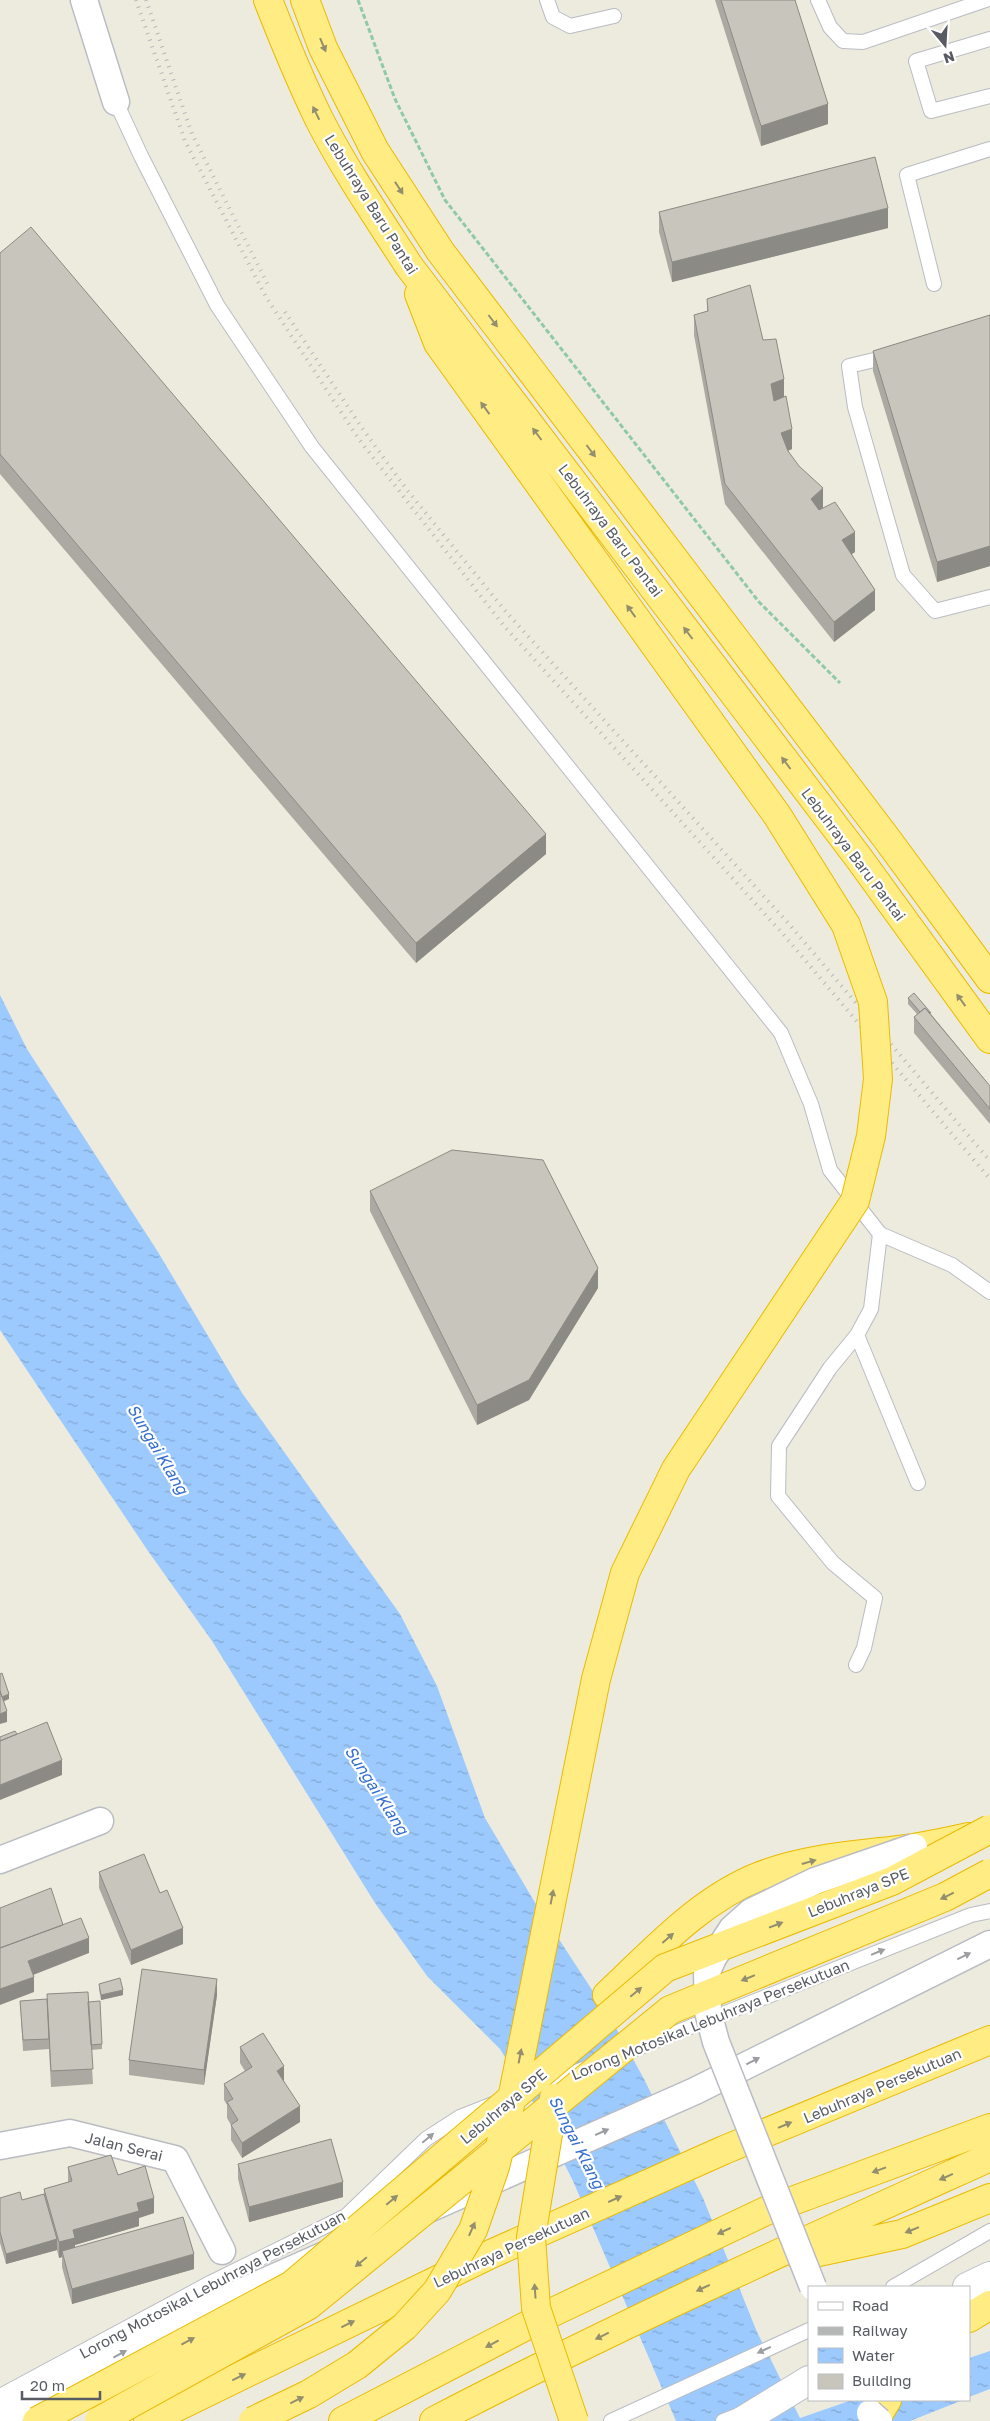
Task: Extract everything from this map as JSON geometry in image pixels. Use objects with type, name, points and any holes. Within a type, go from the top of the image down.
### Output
[{"type":"highway","name":"Lebuhraya Baru Pantai","points":[[268,0],[292,63],[320,120],[348,171],[408,266],[858,857],[990,1039]]},
{"type":"highway","name":"Lebuhraya Baru Pantai","points":[[305,0],[323,48],[375,152],[440,251],[887,839],[990,979]]},
{"type":"highway","points":[[253,2421],[309,2394],[357,2365],[405,2326],[437,2291],[473,2230],[495,2167],[514,2089],[596,1679],[625,1573],[676,1469],[855,1201],[871,1136],[878,1079],[873,1002],[846,925],[777,814],[438,343],[408,266]]},
{"type":"highway","name":"Lebuhraya SPE","points":[[36,2421],[292,2285],[665,1968],[892,1881],[990,1829]]},
{"type":"highway","points":[[574,2421],[536,2308],[531,2236],[548,2123],[563,2058],[607,1995],[666,1938],[712,1901],[759,1876],[826,1858],[914,1848],[990,1834]]},
{"type":"highway","name":"Lebuhraya SPE","points":[[99,2421],[309,2305],[670,2010],[945,1897],[990,1873]]},
{"type":"highway","name":"Lebuhraya Persekutuan","points":[[148,2421],[490,2254],[724,2150],[990,2040]]},
{"type":"highway","points":[[343,2421],[551,2313],[768,2210],[990,2128]]},
{"type":"highway","points":[[434,2421],[560,2355],[747,2267],[990,2158]]},
{"type":"highway","points":[[747,2267],[902,2234],[990,2198]]},
{"type":"highway","points":[[970,2317],[990,2305]]},
{"type":"highway","points":[[50,2421],[103,2392],[178,2366],[304,2345]]},
{"type":"highway","points":[[460,2421],[511,2381]]},
{"type":"street","points":[[84,0],[116,102]]},
{"type":"street","points":[[0,1860],[100,1821]]},
{"type":"street","points":[[813,2286],[716,2042],[708,2012],[707,1972],[713,1958],[732,1929],[751,1912],[815,1881],[914,1848]]},
{"type":"street","points":[[0,2418],[196,2312],[694,2091],[990,1944]]},
{"type":"street","name":"Jalan Serai","points":[[0,2146],[70,2133],[175,2159],[222,2251]]},
{"type":"street","points":[[969,2286],[990,2276]]},
{"type":"street","points":[[742,2421],[808,2381]]},
{"type":"lane","points":[[547,0],[553,17],[570,26],[614,16]]},
{"type":"lane","points":[[818,0],[830,27],[843,41],[863,42],[986,0]]},
{"type":"lane","points":[[990,40],[916,61],[932,111],[990,96]]},
{"type":"lane","points":[[116,102],[141,156],[217,304],[312,447],[781,1033],[811,1104],[830,1170],[880,1234],[952,1265],[990,1292]]},
{"type":"lane","points":[[934,284],[907,174],[990,149]]},
{"type":"lane","points":[[905,352],[849,366],[855,407],[903,575],[935,611],[990,597]]},
{"type":"lane","points":[[856,1665],[864,1648],[875,1598],[833,1563],[778,1496],[780,1446],[830,1368],[857,1335],[871,1309],[880,1234]]},
{"type":"lane","points":[[857,1335],[918,1483]]},
{"type":"lane","name":"Lorong Motosikal Lebuhraya Persekutuan","points":[[0,2396],[210,2283],[346,2216],[426,2139],[460,2117],[670,2036],[972,1915],[990,1911]]},
{"type":"lane","points":[[895,2286],[990,2231]]},
{"type":"lane","points":[[611,2421],[808,2330]]},
{"type":"lane","points":[[723,2421],[775,2401]]},
{"type":"path","points":[[358,0],[395,99],[445,200],[759,602],[840,683]]},
{"type":"water","name":"Sungai Klang","points":[[0,995],[27,1049],[158,1252],[242,1393],[400,1614],[437,1686],[485,1818],[534,1901],[611,2019],[644,2079],[703,2198],[757,2332],[800,2418],[849,2401],[960,2401],[910,2421],[676,2421],[573,2181],[533,2102],[500,2049],[427,1976],[375,1903],[212,1641],[148,1551],[0,1330]]},
{"type":"water","points":[[990,2351],[990,2389],[970,2397],[970,2358]]},
{"type":"building","points":[[721,0],[795,0],[828,104],[761,126]]},
{"type":"building","points":[[875,157],[888,208],[672,262],[659,212]]},
{"type":"building","points":[[31,227],[546,834],[416,943],[0,454],[0,253]]},
{"type":"building","points":[[750,285],[763,340],[776,339],[784,379],[771,384],[774,401],[786,396],[792,429],[781,433],[788,451],[799,466],[823,488],[811,499],[819,510],[835,502],[855,532],[842,540],[875,590],[834,622],[725,484],[694,315],[708,311],[707,299]]},
{"type":"building","points":[[990,315],[990,546],[937,562],[873,351]]},
{"type":"building","points":[[914,993],[931,1013],[925,1008],[920,1012],[908,998]]},
{"type":"building","points":[[925,1008],[990,1086],[990,1109],[914,1017]]},
{"type":"building","points":[[452,1150],[543,1160],[598,1268],[529,1380],[477,1405],[370,1191]]},
{"type":"building","points":[[2,1673],[9,1694],[2,1697],[0,1674]]},
{"type":"building","points":[[0,1691],[7,1711],[0,1714]]},
{"type":"building","points":[[47,1722],[62,1760],[0,1785],[0,1741]]},
{"type":"building","points":[[15,1731],[17,1734],[0,1741],[0,1737]]},
{"type":"building","points":[[144,1854],[160,1893],[167,1890],[183,1928],[131,1950],[99,1872]]},
{"type":"building","points":[[51,1888],[63,1925],[0,1948],[0,1908]]},
{"type":"building","points":[[81,1918],[89,1938],[28,1961],[34,1977],[0,1989],[0,1948]]},
{"type":"building","points":[[142,1969],[217,1979],[204,2070],[129,2060]]},
{"type":"building","points":[[120,1978],[123,1990],[101,1995],[99,1984]]},
{"type":"building","points":[[88,1992],[93,2069],[51,2071],[47,1994]]},
{"type":"building","points":[[47,1999],[49,2039],[23,2040],[20,2001]]},
{"type":"building","points":[[100,2001],[102,2044],[91,2045],[88,2002]]},
{"type":"building","points":[[263,2033],[284,2066],[277,2071],[300,2106],[242,2143],[231,2125],[238,2120],[227,2102],[233,2099],[224,2084],[252,2067],[240,2047]]},
{"type":"building","points":[[331,2139],[343,2182],[249,2207],[238,2164]]},
{"type":"building","points":[[111,2155],[118,2175],[145,2166],[154,2198],[137,2203],[139,2211],[73,2230],[75,2238],[59,2242],[44,2189],[72,2181],[68,2167]]},
{"type":"building","points":[[20,2192],[22,2200],[44,2194],[57,2239],[6,2254],[0,2232],[0,2198]]},
{"type":"building","points":[[183,2217],[194,2254],[72,2289],[62,2251]]},
{"type":"railway","points":[[136,0],[185,141],[266,297],[358,438],[504,626],[783,934],[990,1179]]},
{"type":"railway","points":[[146,0],[192,134],[269,287]]},
{"type":"railway","points":[[285,312],[362,428],[407,490],[507,613],[789,924],[990,1161]]}]
